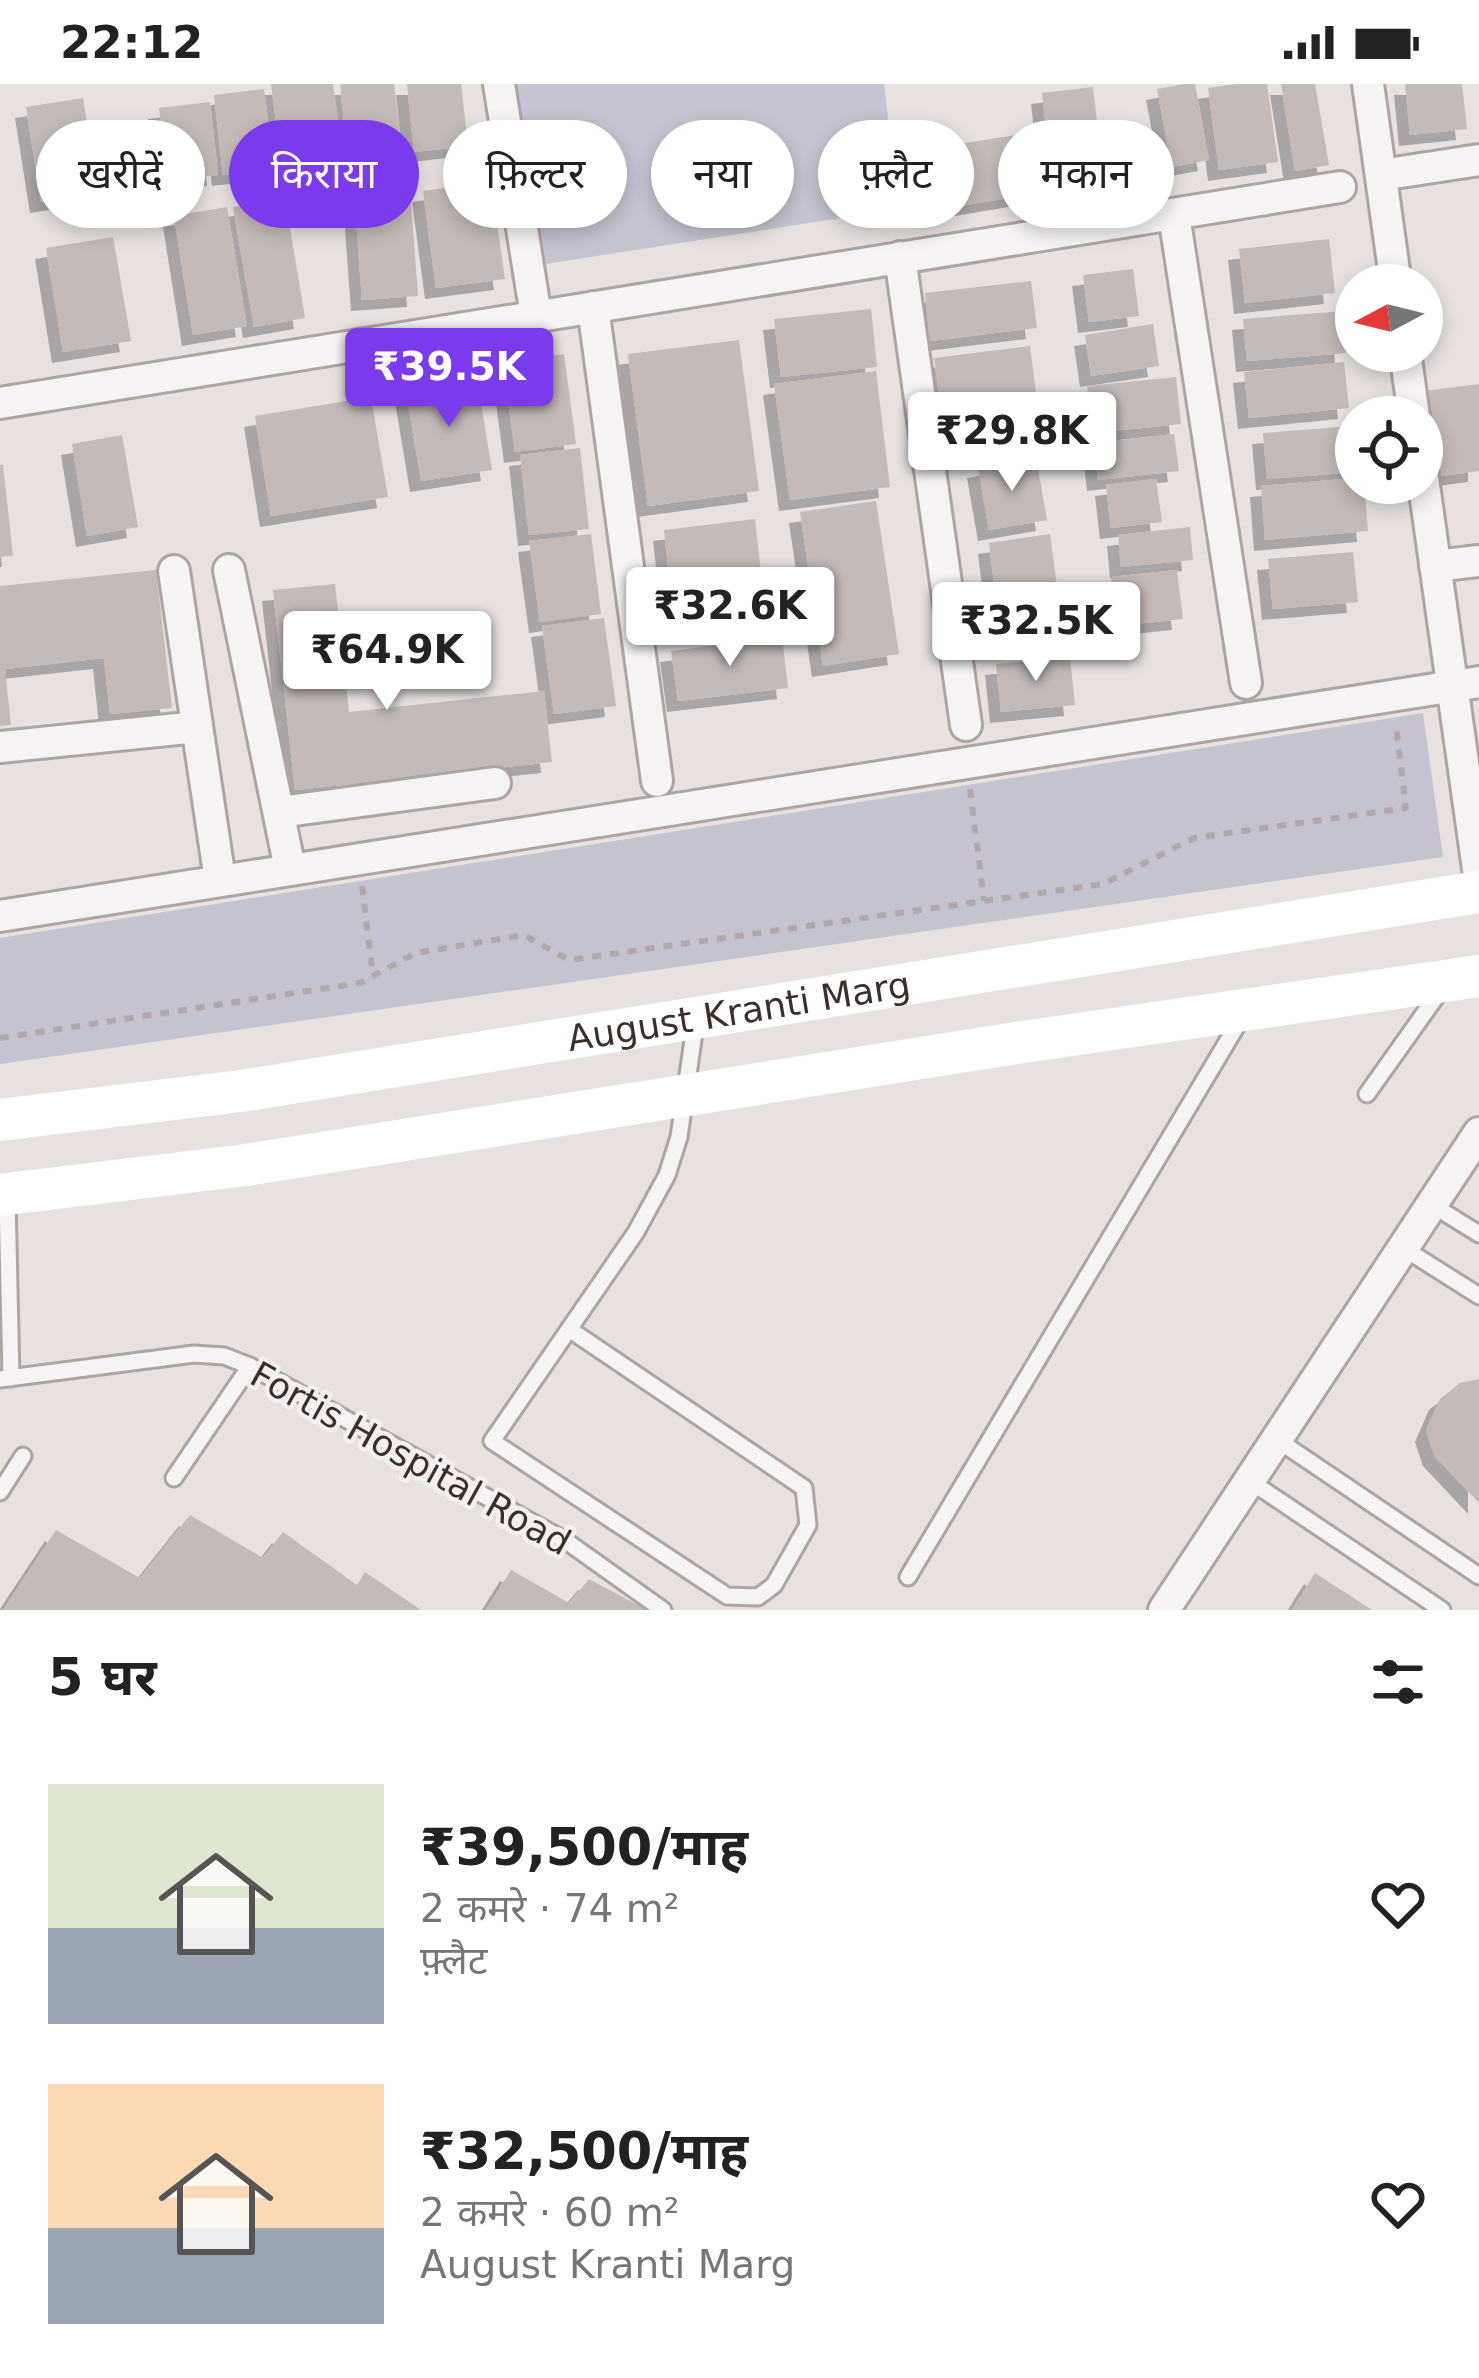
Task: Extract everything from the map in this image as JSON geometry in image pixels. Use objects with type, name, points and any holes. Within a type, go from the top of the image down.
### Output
[{"type":"main road","name":"August Kranti Marg","points":[[0,1120],[241,1090],[1479,892]]},
{"type":"main road","name":"August Kranti Marg","points":[[4,1195],[246,1165],[1463,978]]},
{"type":"street","points":[[499,84],[536,316]]},
{"type":"street","points":[[1368,84],[1393,264]]},
{"type":"street","points":[[1381,175],[1479,160]]},
{"type":"street","points":[[1246,683],[1174,215],[1340,187]]},
{"type":"street","points":[[0,403],[1090,228]]},
{"type":"street","points":[[901,257],[966,725]]},
{"type":"street","points":[[592,307],[657,781]]},
{"type":"street","points":[[1427,504],[1435,566],[1466,684],[1479,876]]},
{"type":"street","points":[[1435,566],[1479,561]]},
{"type":"street","points":[[229,570],[290,869]]},
{"type":"street","points":[[173,571],[220,880]]},
{"type":"street","points":[[0,916],[1466,684]]},
{"type":"street","points":[[0,747],[197,727]]},
{"type":"street","points":[[280,812],[495,783]]},
{"type":"street","points":[[1164,1610],[1479,1133]]},
{"type":"lane","points":[[1366,1094],[1463,978]]},
{"type":"lane","points":[[908,1577],[1247,1009]]},
{"type":"lane","points":[[569,1329],[804,1488],[808,1525],[773,1585],[758,1597],[727,1596],[492,1441],[569,1329],[636,1232],[667,1175],[679,1137],[696,1016]]},
{"type":"lane","points":[[4,1195],[5,1378]]},
{"type":"lane","points":[[1434,1206],[1479,1234]]},
{"type":"lane","points":[[1405,1249],[1479,1296]]},
{"type":"lane","name":"Fortis Hospital Road","points":[[5,1378],[194,1354],[224,1356],[566,1541],[663,1610]]},
{"type":"lane","points":[[174,1478],[250,1366]]},
{"type":"lane","points":[[1279,1441],[1479,1576]]},
{"type":"lane","points":[[0,1492],[23,1456]]},
{"type":"lane","points":[[1250,1481],[1442,1610]]},
{"type":"path","points":[[0,1038],[360,982],[416,952],[524,935],[569,960],[1103,884],[1194,838],[1406,808],[1392,695]]},
{"type":"path","points":[[966,762],[984,901]]},
{"type":"path","points":[[358,859],[373,976]]},
{"type":"shaded area","points":[[514,84],[884,84],[888,120],[818,120],[818,222],[794,225],[794,120],[651,120],[651,228],[777,228],[539,265],[534,228],[627,228],[627,120],[519,120]]},
{"type":"shaded area","points":[[1423,713],[1443,857],[0,1064],[0,938]]},
{"type":"building","points":[[271,84],[333,84],[338,120],[276,120]]},
{"type":"building","points":[[340,84],[394,84],[398,120],[344,120]]},
{"type":"building","points":[[407,84],[461,84],[465,120],[443,120],[443,149],[419,151],[419,120],[411,120]]},
{"type":"building","points":[[1195,84],[1209,160],[1174,167],[1174,120],[1163,120],[1157,89]]},
{"type":"building","points":[[1267,84],[1278,162],[1219,170],[1208,88]]},
{"type":"building","points":[[1281,84],[1315,84],[1329,165],[1295,171]]},
{"type":"building","points":[[1405,84],[1462,84],[1467,129],[1410,135]]},
{"type":"building","points":[[1093,87],[1097,120],[1045,120],[1042,93]]},
{"type":"building","points":[[264,89],[268,120],[229,120],[229,174],[223,175],[214,95]]},
{"type":"building","points":[[83,98],[86,120],[36,120],[36,170],[26,107]]},
{"type":"building","points":[[210,102],[218,175],[205,177],[205,120],[160,120],[159,108]]},
{"type":"building","points":[[998,138],[998,200],[974,204],[974,142]]},
{"type":"building","points":[[443,188],[443,228],[498,228],[505,279],[436,288],[423,191]]},
{"type":"building","points":[[227,207],[247,326],[193,335],[176,228],[205,228],[205,211]]},
{"type":"building","points":[[237,228],[290,228],[305,318],[254,327]]},
{"type":"building","points":[[357,228],[413,228],[418,296],[362,300]]},
{"type":"building","points":[[113,237],[131,341],[63,352],[46,248]]},
{"type":"building","points":[[1329,239],[1335,293],[1245,303],[1239,249]]},
{"type":"building","points":[[1133,269],[1139,316],[1089,322],[1083,275]]},
{"type":"building","points":[[1031,281],[1037,328],[930,341],[925,293]]},
{"type":"building","points":[[871,309],[877,367],[781,377],[774,319]]},
{"type":"building","points":[[1335,312],[1335,354],[1247,361],[1243,319]]},
{"type":"building","points":[[1153,324],[1159,366],[1091,376],[1085,335]]},
{"type":"building","points":[[739,340],[759,491],[648,506],[628,354]]},
{"type":"building","points":[[1030,346],[1042,439],[947,452],[934,358]]},
{"type":"building","points":[[564,354],[576,444],[515,452],[503,363]]},
{"type":"building","points":[[1335,363],[1335,372],[1345,372],[1348,396],[1335,396],[1335,409],[1249,418],[1244,372]]},
{"type":"building","points":[[876,371],[890,487],[790,500],[774,384]]},
{"type":"building","points":[[1176,377],[1181,424],[1092,433],[1087,386]]},
{"type":"building","points":[[477,380],[492,470],[421,481],[406,391]]},
{"type":"building","points":[[1479,384],[1479,471],[1443,476],[1443,396],[1425,396],[1424,391]]},
{"type":"building","points":[[371,397],[388,497],[271,516],[255,416]]},
{"type":"building","points":[[1335,427],[1335,474],[1267,479],[1263,433]]},
{"type":"building","points":[[1174,434],[1179,471],[1098,480],[1094,443]]},
{"type":"building","points":[[122,435],[138,527],[87,536],[72,444]]},
{"type":"building","points":[[580,448],[589,529],[529,535],[520,455]]},
{"type":"building","points":[[1036,457],[1047,520],[989,530],[978,467]]},
{"type":"building","points":[[0,465],[13,556],[0,557]]},
{"type":"building","points":[[1156,479],[1162,522],[1111,528],[1106,485]]},
{"type":"building","points":[[1335,480],[1335,504],[1366,504],[1368,531],[1265,540],[1261,486]]},
{"type":"building","points":[[876,501],[899,654],[823,666],[800,512]]},
{"type":"building","points":[[755,519],[766,617],[675,627],[664,530]]},
{"type":"building","points":[[1190,527],[1193,560],[1121,567],[1118,535]]},
{"type":"building","points":[[591,534],[601,614],[540,622],[529,541]]},
{"type":"building","points":[[1050,534],[1064,638],[1002,647],[989,543]]},
{"type":"building","points":[[1353,552],[1358,602],[1273,609],[1268,559]]},
{"type":"building","points":[[156,570],[172,708],[110,714],[104,658],[5,669],[11,725],[0,726],[0,586]]},
{"type":"building","points":[[1177,570],[1183,619],[1116,626],[1111,577]]},
{"type":"building","points":[[335,584],[349,712],[544,691],[552,762],[295,790],[273,590]]},
{"type":"building","points":[[604,618],[616,706],[554,714],[542,626]]},
{"type":"building","points":[[782,637],[788,688],[678,701],[671,651]]},
{"type":"building","points":[[1070,657],[1075,705],[1001,712],[996,664]]},
{"type":"building","points":[[1479,1379],[1479,1503],[1434,1455],[1426,1431],[1440,1399],[1460,1383]]},
{"type":"building","points":[[190,1515],[263,1558],[283,1532],[357,1585],[365,1572],[421,1610],[3,1610],[56,1530],[140,1578]]},
{"type":"building","points":[[511,1570],[569,1603],[589,1579],[647,1610],[486,1610]]},
{"type":"building","points":[[1315,1573],[1372,1610],[1292,1610]]}]
